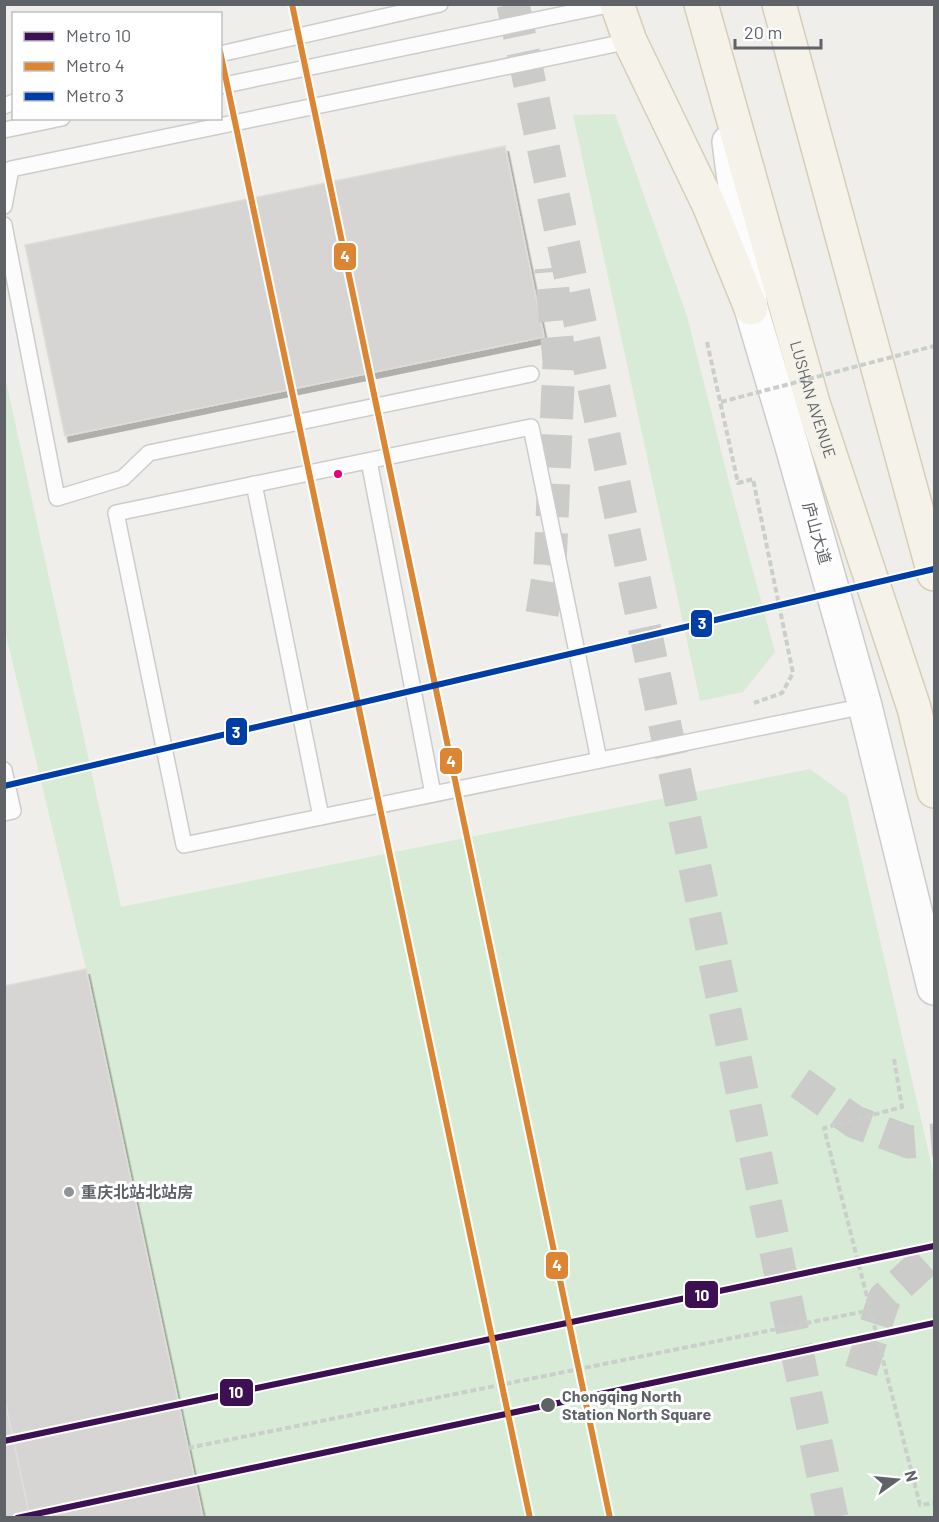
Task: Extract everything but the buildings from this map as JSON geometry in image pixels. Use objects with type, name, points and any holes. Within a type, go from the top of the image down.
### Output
[{"type":"main road","points":[[615,4],[630,41],[709,205],[751,308]]},
{"type":"main road","name":"LUSHAN AVENUE","points":[[700,4],[813,403],[914,708],[934,791]]},
{"type":"main road","points":[[779,4],[932,555]]},
{"type":"street","name":"庐山大道","points":[[720,75],[751,308],[865,706],[934,988]]},
{"type":"lane","points":[[222,54],[440,4]]},
{"type":"lane","points":[[222,86],[615,4]]},
{"type":"lane","points":[[4,206],[11,169],[630,41]]},
{"type":"lane","points":[[4,130],[52,120]]},
{"type":"lane","points":[[4,225],[57,498],[123,478],[149,453],[531,374]]},
{"type":"lane","points":[[599,760],[531,428],[116,513],[184,845],[865,706]]},
{"type":"lane","points":[[369,461],[433,794]]},
{"type":"lane","points":[[254,484],[321,817]]},
{"type":"lane","points":[[4,770],[13,812],[4,813]]},
{"type":"path","points":[[707,342],[738,483],[753,479],[793,672],[782,693],[754,703]]},
{"type":"path","points":[[721,402],[934,346]]},
{"type":"path","points":[[894,1059],[902,1107],[824,1128],[921,1505],[934,1503]]},
{"type":"path","points":[[188,1448],[871,1310]]},
{"type":"green space","points":[[615,114],[687,316],[775,652],[743,692],[700,701],[573,115]]},
{"type":"green space","points":[[4,372],[121,907],[810,769],[847,796],[934,1176],[934,1517],[204,1517],[86,969],[5,631]]},
{"type":"tunnel","points":[[513,4],[832,1518]]},
{"type":"tunnel","points":[[542,614],[550,565],[559,362],[551,268]]},
{"type":"tunnel","points":[[800,1083],[855,1122],[909,1142],[934,1140]]},
{"type":"tunnel","points":[[861,1371],[884,1299],[934,1253]]},
{"type":"metro line","name":"4","points":[[292,4],[610,1518]]},
{"type":"metro line","name":"4","points":[[222,60],[530,1518]]},
{"type":"metro line","name":"3","points":[[4,786],[934,569]]},
{"type":"metro line","name":"10","points":[[4,1441],[934,1246]]},
{"type":"metro line","name":"10","points":[[17,1518],[934,1323]]},
{"type":"place","name":"重庆北站北站房","points":[[69,1192]]},
{"type":"place","name":"Chongqing North Station North Square","points":[[548,1405]]}]
